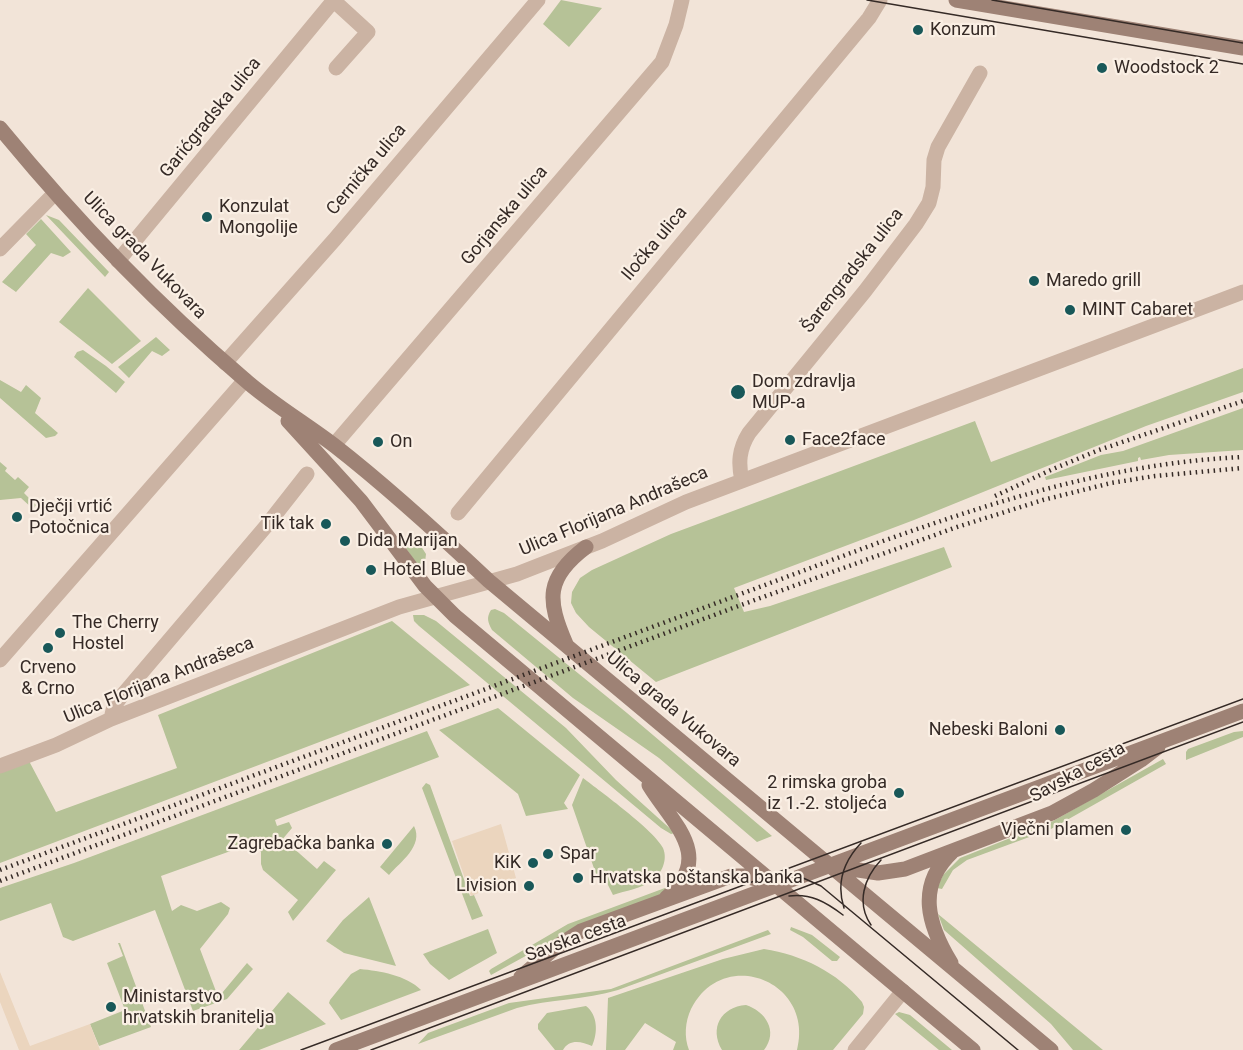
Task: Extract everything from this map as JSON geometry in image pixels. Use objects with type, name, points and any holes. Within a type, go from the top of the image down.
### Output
[{"type":"main road","points":[[956,0],[1243,48]]},
{"type":"main road","name":"Ulica grada Vukovara","points":[[0,129],[118,261],[225,363],[270,401],[334,445],[423,518],[489,581],[1051,1050]]},
{"type":"main road","name":"Ulica grada Vukovara","points":[[270,401],[349,487],[411,569],[436,597],[490,647],[973,1050]]},
{"type":"main road","points":[[567,647],[554,615],[552,603],[555,584],[565,565],[586,547]]},
{"type":"main road","name":"Savska cesta","points":[[336,1050],[1243,711]]},
{"type":"main road","name":"Savska cesta","points":[[829,866],[864,872],[890,873],[906,869],[1061,808],[1141,760],[1167,739]]},
{"type":"main road","points":[[643,774],[661,804],[681,829],[688,852],[688,862],[682,879],[662,902]]},
{"type":"main road","points":[[954,850],[940,865],[928,896],[932,924],[958,973]]},
{"type":"main road","points":[[515,983],[556,948],[581,931],[738,875],[776,885]]},
{"type":"street","name":"Garićgradska ulica","points":[[118,261],[334,0]]},
{"type":"street","points":[[334,0],[368,32],[336,68]]},
{"type":"street","name":"Cernička ulica","points":[[225,363],[335,239],[538,0]]},
{"type":"street","name":"Gorjanska ulica","points":[[334,445],[662,62],[676,25],[682,0]]},
{"type":"street","name":"Iločka ulica","points":[[458,513],[869,18],[880,0]]},
{"type":"street","name":"Šarengradska ulica","points":[[742,481],[739,465],[740,453],[749,433],[865,291],[916,224],[929,203],[933,187],[934,160],[939,147],[980,73]]},
{"type":"street","points":[[0,249],[56,193]]},
{"type":"street","name":"Ulica Florijana Andrašeca","points":[[0,766],[56,745],[111,719],[399,606],[517,574],[586,547],[686,502],[1243,292]]},
{"type":"street","points":[[0,660],[245,380]]},
{"type":"street","points":[[111,719],[114,706],[120,698],[307,474]]},
{"type":"street","points":[[855,1050],[903,991]]},
{"type":"green space","points":[[561,0],[602,8],[569,47],[543,24]]},
{"type":"green space","points":[[46,215],[59,220],[109,272],[105,277]]},
{"type":"green space","points":[[41,219],[71,252],[63,257],[51,253],[16,292],[2,282],[36,245],[26,234]]},
{"type":"green space","points":[[88,288],[141,341],[112,364],[59,322]]},
{"type":"green space","points":[[156,337],[170,350],[162,356],[152,351],[129,378],[118,367]]},
{"type":"green space","points":[[83,350],[125,382],[116,393],[74,357],[77,352]]},
{"type":"green space","points":[[1243,368],[1243,392],[1146,426],[914,520],[734,588],[744,612],[770,606],[944,547],[952,567],[656,682],[589,627],[576,613],[571,603],[572,592],[580,578],[592,570],[671,534],[975,421],[991,462]]},
{"type":"green space","points":[[0,380],[21,392],[26,385],[41,398],[35,413],[58,433],[46,438],[0,398]]},
{"type":"green space","points":[[1243,408],[1243,450],[1169,455],[1141,460],[1140,457],[1138,461],[1046,480],[1045,477],[1101,455],[1123,451]]},
{"type":"green space","points":[[0,462],[7,468],[5,471],[15,480],[18,477],[29,487],[24,493],[36,505],[33,509],[21,498],[0,500]]},
{"type":"green space","points":[[415,537],[426,554],[424,571],[405,547]]},
{"type":"green space","points":[[495,609],[504,613],[627,713],[772,836],[757,842],[659,758],[573,698],[492,630],[488,618],[491,610]]},
{"type":"green space","points":[[413,615],[424,615],[436,621],[566,728],[616,780],[675,833],[671,834],[661,828],[419,626],[414,621]]},
{"type":"green space","points":[[392,621],[470,685],[0,863],[0,773],[29,761],[56,812],[177,768],[158,715]]},
{"type":"green space","points":[[498,708],[580,775],[564,803],[568,809],[526,816],[518,794],[439,730]]},
{"type":"green space","points":[[427,731],[439,757],[275,820],[277,826],[289,822],[292,828],[281,841],[289,849],[291,846],[317,869],[324,861],[336,870],[293,921],[288,912],[298,900],[263,870],[261,852],[253,843],[161,876],[172,911],[181,905],[197,911],[221,902],[230,908],[228,914],[200,949],[217,994],[222,993],[247,963],[253,969],[227,999],[193,1011],[155,910],[73,941],[63,937],[51,903],[0,921],[0,888],[74,863]]},
{"type":"green space","points":[[1243,731],[1243,737],[1186,760],[1188,749],[1234,732]]},
{"type":"green space","points":[[1163,759],[1166,764],[1051,829],[967,860],[953,870],[942,889],[937,888],[943,875],[960,858],[1053,821]]},
{"type":"green space","points":[[583,778],[639,822],[663,848],[665,857],[663,866],[652,881],[613,895],[603,875],[597,877],[572,805]]},
{"type":"green space","points":[[426,783],[430,785],[470,896],[474,895],[483,916],[472,920],[422,788]]},
{"type":"green space","points":[[414,826],[416,840],[413,847],[389,875],[380,867]]},
{"type":"green space","points":[[673,885],[664,893],[562,936],[491,975],[489,971],[568,924]]},
{"type":"green space","points":[[369,897],[396,966],[344,953],[326,941],[343,920]]},
{"type":"green space","points":[[938,914],[1103,1050],[1073,1050],[1051,1024],[944,930]]},
{"type":"green space","points":[[791,927],[812,935],[840,957],[837,961],[832,961],[803,937],[790,930]]},
{"type":"green space","points":[[488,929],[497,953],[449,980],[430,964],[423,954]]},
{"type":"green space","points":[[768,930],[771,934],[618,990],[517,1008],[418,1044],[428,1033],[509,1003],[611,989]]},
{"type":"green space","points":[[118,943],[120,943],[151,1027],[99,1046],[90,1024],[125,1010],[107,963],[123,956]]},
{"type":"green space","points":[[764,949],[805,960],[818,966],[852,991],[862,1002],[863,1014],[833,1050],[797,1050],[799,1026],[793,1005],[780,990],[763,980],[743,976],[724,979],[705,990],[691,1009],[686,1030],[689,1050],[673,1050],[676,1042],[645,1023],[625,1050],[606,1050],[608,998],[723,959]]},
{"type":"green space","points":[[360,969],[400,977],[421,990],[341,1020],[329,1003],[330,1000],[351,974]]},
{"type":"green space","points":[[288,992],[326,1024],[259,1050],[239,1050]]},
{"type":"green space","points":[[746,1005],[759,1012],[768,1023],[770,1036],[768,1043],[764,1050],[722,1050],[717,1034],[720,1020],[730,1010]]},
{"type":"green space","points":[[586,1006],[593,1014],[596,1024],[592,1046],[576,1042],[569,1044],[563,1050],[555,1050],[538,1029],[538,1024],[547,1013]]},
{"type":"green space","points":[[899,1012],[910,1015],[952,1050],[939,1050],[895,1014]]},
{"type":"shaded area","points":[[501,824],[516,878],[471,896],[452,841]]},
{"type":"shaded area","points":[[0,972],[30,1046],[90,1024],[100,1050],[19,1050],[0,1002]]},
{"type":"tram line","points":[[867,0],[1243,64]]},
{"type":"tram line","points":[[992,0],[1243,43]]},
{"type":"tram line","points":[[301,1050],[1243,699]]},
{"type":"tram line","points":[[371,1050],[1243,722]]},
{"type":"tram line","points":[[844,908],[841,890],[843,873],[850,857],[861,843]]},
{"type":"tram line","points":[[871,925],[864,908],[864,891],[870,875],[881,860]]},
{"type":"tram line","points":[[779,875],[803,878],[821,886],[1018,1050]]},
{"type":"tram line","points":[[789,896],[797,895],[818,900],[843,915]]},
{"type":"railway","points":[[995,496],[1099,450],[1243,401]]},
{"type":"railway","points":[[0,870],[883,541],[971,511],[1104,475],[1149,467],[1243,457]]},
{"type":"railway","points":[[0,881],[957,527],[1043,500],[1111,483],[1155,476],[1243,468]]},
{"type":"place","name":"Konzum","points":[[918,30]]},
{"type":"place","name":"Woodstock 2","points":[[1102,68]]},
{"type":"place","name":"Konzulat Mongolije","points":[[207,217]]},
{"type":"place","name":"Maredo grill","points":[[1034,281]]},
{"type":"place","name":"MINT Cabaret","points":[[1070,310]]},
{"type":"place","name":"Dom zdravlja MUP-a","points":[[738,392]]},
{"type":"place","name":"Face2face","points":[[790,440]]},
{"type":"place","name":"On","points":[[378,442]]},
{"type":"place","name":"Dječji vrtić Potočnica","points":[[17,517]]},
{"type":"place","name":"Tik tak","points":[[326,524]]},
{"type":"place","name":"Dida Marijan","points":[[345,541]]},
{"type":"place","name":"Hotel Blue","points":[[371,570]]},
{"type":"place","name":"The Cherry Hostel","points":[[60,633]]},
{"type":"place","name":"Crveno & Crno","points":[[48,648]]},
{"type":"place","name":"Nebeski Baloni","points":[[1060,730]]},
{"type":"place","name":"2 rimska groba iz 1.-2. stoljeća","points":[[899,793]]},
{"type":"place","name":"Vječni plamen","points":[[1126,830]]},
{"type":"place","name":"Zagrebačka banka","points":[[387,844]]},
{"type":"place","name":"Spar","points":[[548,854]]},
{"type":"place","name":"KiK","points":[[533,863]]},
{"type":"place","name":"Hrvatska poštanska banka","points":[[578,878]]},
{"type":"place","name":"Livision","points":[[529,886]]},
{"type":"place","name":"Ministarstvo hrvatskih branitelja","points":[[111,1007]]}]
